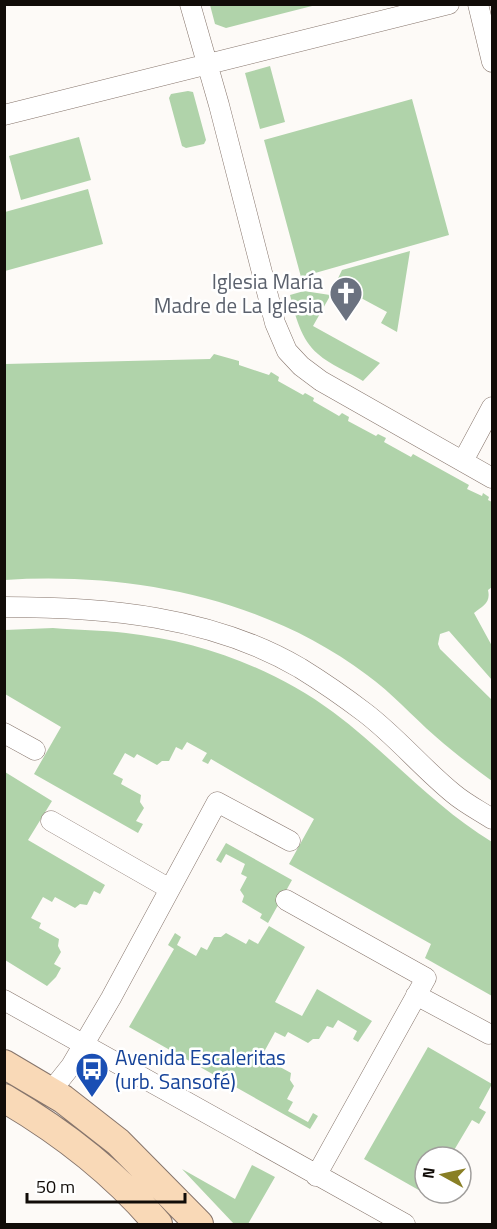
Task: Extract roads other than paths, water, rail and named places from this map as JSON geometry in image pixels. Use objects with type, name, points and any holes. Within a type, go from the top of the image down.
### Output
[{"type":"street","points":[[190,4],[275,323],[287,351],[301,366],[321,381],[492,478]]},
{"type":"street","points":[[4,116],[449,4]]},
{"type":"street","points":[[478,4],[492,62]]},
{"type":"street","points":[[463,461],[492,407]]},
{"type":"street","points":[[4,607],[56,607],[147,616],[214,631],[258,648],[299,668],[365,713],[455,795],[492,819]]},
{"type":"street","points":[[4,733],[35,750]]},
{"type":"street","points":[[51,1091],[84,1045],[216,802],[290,841]]},
{"type":"street","points":[[51,821],[170,889]]},
{"type":"street","points":[[286,900],[426,978],[316,1176]]},
{"type":"street","points":[[416,995],[489,1034]]},
{"type":"street","points":[[4,1000],[405,1224]]},
{"type":"street","points":[[4,1064],[51,1091],[117,1142],[199,1224]]},
{"type":"street","points":[[4,1098],[47,1124],[88,1155],[158,1224]]},
{"type":"place","name":"Iglesia María Madre de La Iglesia","points":[[346,322]]},
{"type":"place","name":"Avenida Escaleritas (urb. Sansofé)","points":[[92,1098]]}]
